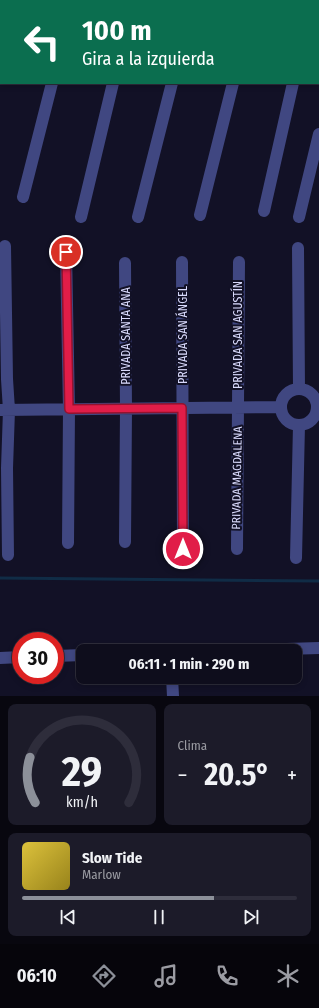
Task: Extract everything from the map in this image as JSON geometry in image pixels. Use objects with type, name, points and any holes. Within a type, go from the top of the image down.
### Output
[{"type":"street","points":[[23,197],[52,84]]},
{"type":"street","points":[[81,217],[113,84]]},
{"type":"street","points":[[138,217],[172,84]]},
{"type":"street","points":[[200,215],[232,84]]},
{"type":"street","points":[[264,211],[293,84]]},
{"type":"street","points":[[299,217],[319,134]]},
{"type":"street","points":[[5,246],[3,303],[6,379],[4,410],[4,528],[8,555]]},
{"type":"street","points":[[298,248],[299,389]]},
{"type":"street","points":[[66,252],[69,409],[68,543]]},
{"type":"street","name":"PRIVADA SAN ÁNGEL","points":[[182,262],[183,549]]},
{"type":"street","name":"PRIVADA SAN AGUSTÍN","points":[[238,408],[239,262]]},
{"type":"street","name":"PRIVADA SANTA ANA","points":[[125,263],[125,542]]},
{"type":"street","points":[[299,389],[310,392],[318,406],[317,412],[310,422],[299,425],[289,422],[285,418],[281,407],[282,402],[288,393],[299,389]]},
{"type":"street","points":[[4,410],[281,407]]},
{"type":"street","name":"PRIVADA MAGDALENA","points":[[237,549],[238,408]]},
{"type":"street","points":[[296,558],[299,425]]},
{"type":"street","points":[[302,648],[319,648]]},
{"type":"street","points":[[64,656],[76,655]]},
{"type":"street","points":[[0,658],[12,657]]},
{"type":"street","points":[[172,684],[173,696]]},
{"type":"waterway","points":[[0,578],[319,581]]},
{"type":"route","points":[[66,252],[69,409],[182,408],[183,549]]}]
